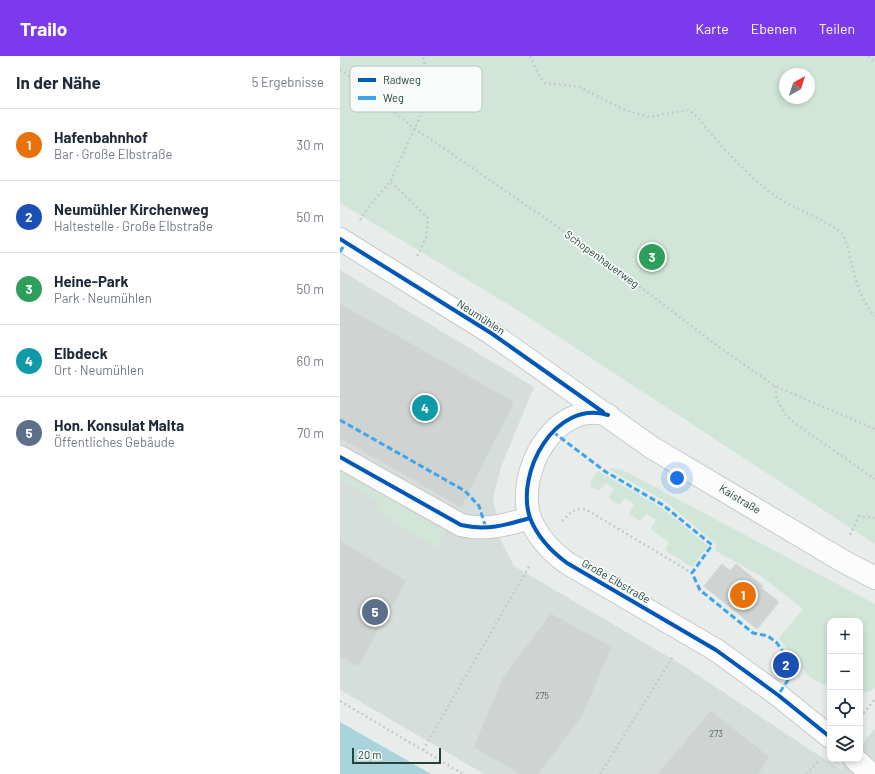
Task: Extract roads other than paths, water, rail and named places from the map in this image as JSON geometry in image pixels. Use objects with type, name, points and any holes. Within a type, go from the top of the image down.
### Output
[{"type":"street","name":"Neumühlen","points":[[340,239],[490,333],[608,416]]},
{"type":"street","name":"Große Elbstraße","points":[[608,416],[592,412],[577,415],[565,422],[546,440],[534,460],[530,473],[527,495],[530,518],[544,541],[567,563],[688,633],[755,677],[827,735]]},
{"type":"street","name":"Kaistraße","points":[[608,416],[651,446],[841,560],[875,578]]},
{"type":"street","points":[[340,457],[461,525],[476,528],[495,527],[530,518]]},
{"type":"water","points":[[340,722],[431,774],[340,774]]},
{"type":"place","name":"Heine-Park","points":[[652,257]]},
{"type":"place","name":"Elbdeck","points":[[425,408]]},
{"type":"place","name":"Hafenbahnhof","points":[[743,595]]},
{"type":"place","name":"Hon. Konsulat Malta","points":[[375,612]]},
{"type":"place","name":"Neumühler Kirchenweg","points":[[786,665]]}]
